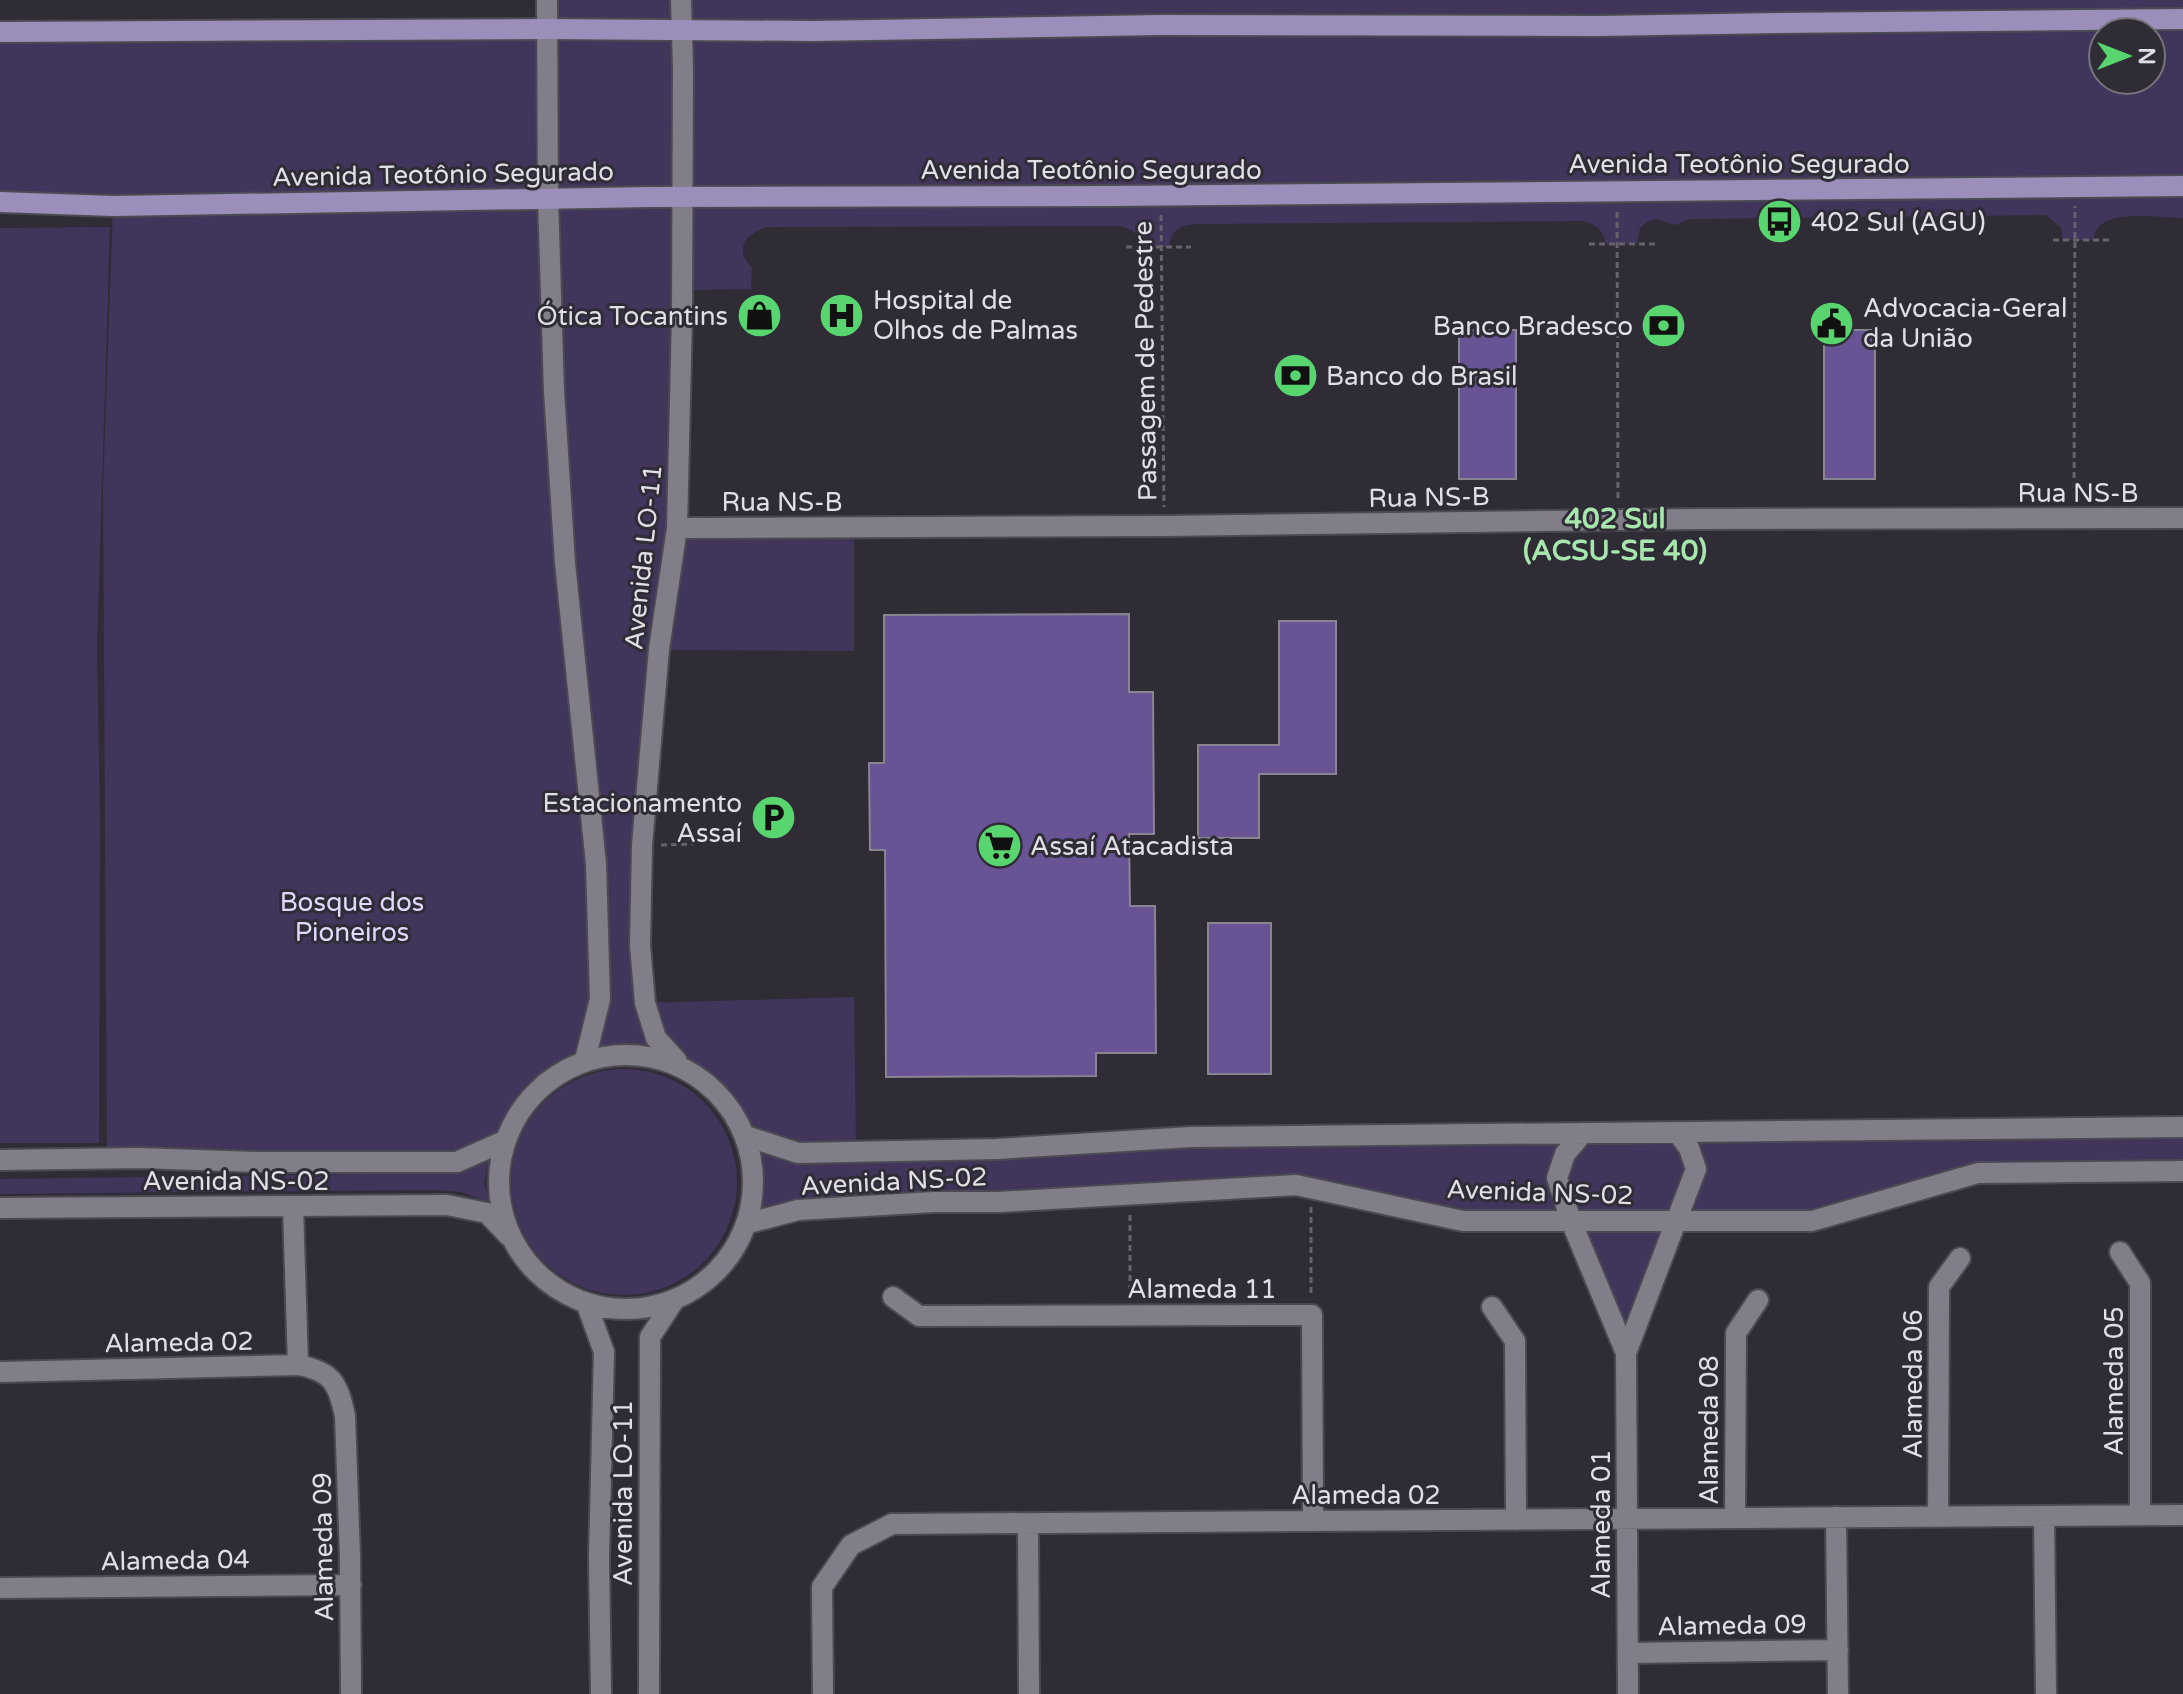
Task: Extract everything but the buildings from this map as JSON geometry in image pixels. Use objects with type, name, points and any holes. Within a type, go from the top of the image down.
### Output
[{"type":"main road","points":[[0,32],[814,31],[1159,25],[1599,26],[2183,19]]},
{"type":"main road","name":"Avenida Teotônio Segurado","points":[[0,202],[113,206],[548,198],[2183,186]]},
{"type":"street","points":[[547,0],[548,198],[554,391],[565,563],[596,864],[600,999],[585,1060]]},
{"type":"street","name":"Avenida LO-11","points":[[677,1061],[656,1038],[645,1003],[640,945],[642,845],[659,649],[677,528],[682,315],[681,0]]},
{"type":"street","name":"Rua NS-B","points":[[677,528],[2183,518]]},
{"type":"street","points":[[624,1056],[677,1061],[715,1092],[749,1137],[749,1223],[704,1281],[675,1299],[634,1311],[588,1308],[544,1283],[509,1236],[502,1200],[502,1142],[545,1085],[585,1060],[624,1056]]},
{"type":"street","name":"Avenida NS-02","points":[[749,1137],[798,1153],[997,1149],[1191,1137],[2183,1127]]},
{"type":"street","name":"Alameda 01","points":[[1628,1694],[1626,1353],[1696,1169],[1689,1148],[1677,1132]]},
{"type":"street","name":"Alameda 01","points":[[1583,1133],[1565,1154],[1557,1178],[1571,1221],[1626,1353]]},
{"type":"street","name":"Avenida NS-02","points":[[0,1160],[138,1158],[259,1162],[457,1162],[502,1142]]},
{"type":"street","name":"Avenida NS-02","points":[[749,1223],[798,1210],[1296,1185],[1463,1221],[1812,1221],[1978,1173],[2183,1171]]},
{"type":"street","name":"Avenida NS-02","points":[[0,1208],[447,1205],[487,1213],[509,1236]]},
{"type":"street","points":[[293,1207],[298,1365]]},
{"type":"street","name":"Alameda 05","points":[[2120,1252],[2140,1283],[2140,1515]]},
{"type":"street","name":"Alameda 06","points":[[1938,1517],[1939,1287],[1960,1258]]},
{"type":"street","name":"Alameda 11","points":[[893,1297],[919,1316],[1312,1315],[1313,1521]]},
{"type":"street","name":"Avenida LO-11","points":[[649,1694],[650,1337],[675,1299]]},
{"type":"street","name":"Alameda 08","points":[[1735,1518],[1736,1333],[1758,1300]]},
{"type":"street","points":[[1492,1307],[1515,1341],[1516,1520]]},
{"type":"street","name":"Avenida LO-11","points":[[588,1308],[604,1352],[599,1558],[601,1694]]},
{"type":"street","name":"Alameda 02","points":[[0,1372],[298,1365],[318,1368],[330,1378],[342,1399]]},
{"type":"street","name":"Alameda 09","points":[[342,1399],[351,1585],[351,1694]]},
{"type":"street","name":"Alameda 02","points":[[823,1694],[822,1587],[851,1545],[892,1524],[2183,1515]]},
{"type":"street","points":[[2044,1516],[2046,1694]]},
{"type":"street","points":[[1836,1517],[1838,1694]]},
{"type":"street","points":[[1028,1523],[1029,1694]]},
{"type":"street","name":"Alameda 04","points":[[0,1588],[351,1585]]},
{"type":"street","name":"Alameda 09","points":[[1628,1653],[1838,1650]]},
{"type":"path","points":[[2074,519],[2075,186]]},
{"type":"path","points":[[1617,192],[1618,520]]},
{"type":"path","name":"Passagem de Pedestre","points":[[1160,195],[1165,526]]},
{"type":"path","points":[[2053,240],[2109,240]]},
{"type":"path","points":[[1589,244],[1655,244]]},
{"type":"path","points":[[1126,247],[1191,247]]},
{"type":"path","points":[[655,845],[693,844]]},
{"type":"path","points":[[1311,1188],[1312,1315]]},
{"type":"path","points":[[1130,1195],[1130,1316]]},
{"type":"green space","name":"Bosque dos Pioneiros","points":[[547,0],[2183,0],[2183,218],[2141,216],[2109,220],[2096,231],[2094,240],[2063,240],[2061,228],[2046,215],[1690,219],[1675,225],[1656,219],[1640,228],[1637,244],[1606,244],[1598,228],[1582,221],[1196,224],[1177,230],[1169,247],[1141,247],[1135,233],[1120,226],[767,227],[753,233],[743,249],[743,255],[752,268],[751,289],[682,290],[677,528],[854,528],[854,651],[662,650],[642,845],[646,1003],[854,997],[856,1150],[2183,1127],[2183,1171],[1978,1173],[1812,1221],[1676,1221],[1626,1353],[1571,1221],[1463,1221],[1296,1185],[749,1223],[749,1137],[715,1092],[676,1061],[624,1056],[585,1060],[545,1085],[502,1142],[457,1162],[107,1158],[103,490],[113,206],[0,206],[0,32],[546,29]],"holes":[[[1205,26],[1584,27],[1393,37]]]},
{"type":"green space","points":[[110,227],[97,647],[99,1143],[0,1143],[0,228]]},
{"type":"green space","points":[[624,1069],[667,1078],[687,1088],[704,1102],[718,1119],[728,1139],[737,1182],[728,1225],[718,1245],[704,1262],[687,1276],[667,1286],[624,1295],[581,1286],[561,1276],[544,1262],[530,1245],[520,1225],[511,1182],[520,1139],[530,1119],[544,1102],[561,1088],[581,1078]]},
{"type":"green space","points":[[490,1154],[484,1183],[491,1203],[461,1192],[431,1190],[0,1194],[0,1179],[434,1173],[463,1168]]},
{"type":"place","name":"402 Sul (AGU)","points":[[1780,222]]},
{"type":"place","name":"Hospital de Olhos de Palmas","points":[[842,315]]},
{"type":"place","name":"Ótica Tocantins","points":[[759,316]]},
{"type":"place","name":"Advocacia-Geral da União","points":[[1832,323]]},
{"type":"place","name":"Banco Bradesco","points":[[1664,326]]},
{"type":"place","name":"Banco do Brasil","points":[[1295,376]]},
{"type":"place","name":"Estacionamento Assaí","points":[[773,818]]},
{"type":"place","name":"Assaí Atacadista","points":[[999,846]]},
{"type":"district","name":"402 Sul (ACSU-SE 40)","points":[[1615,534]]}]
